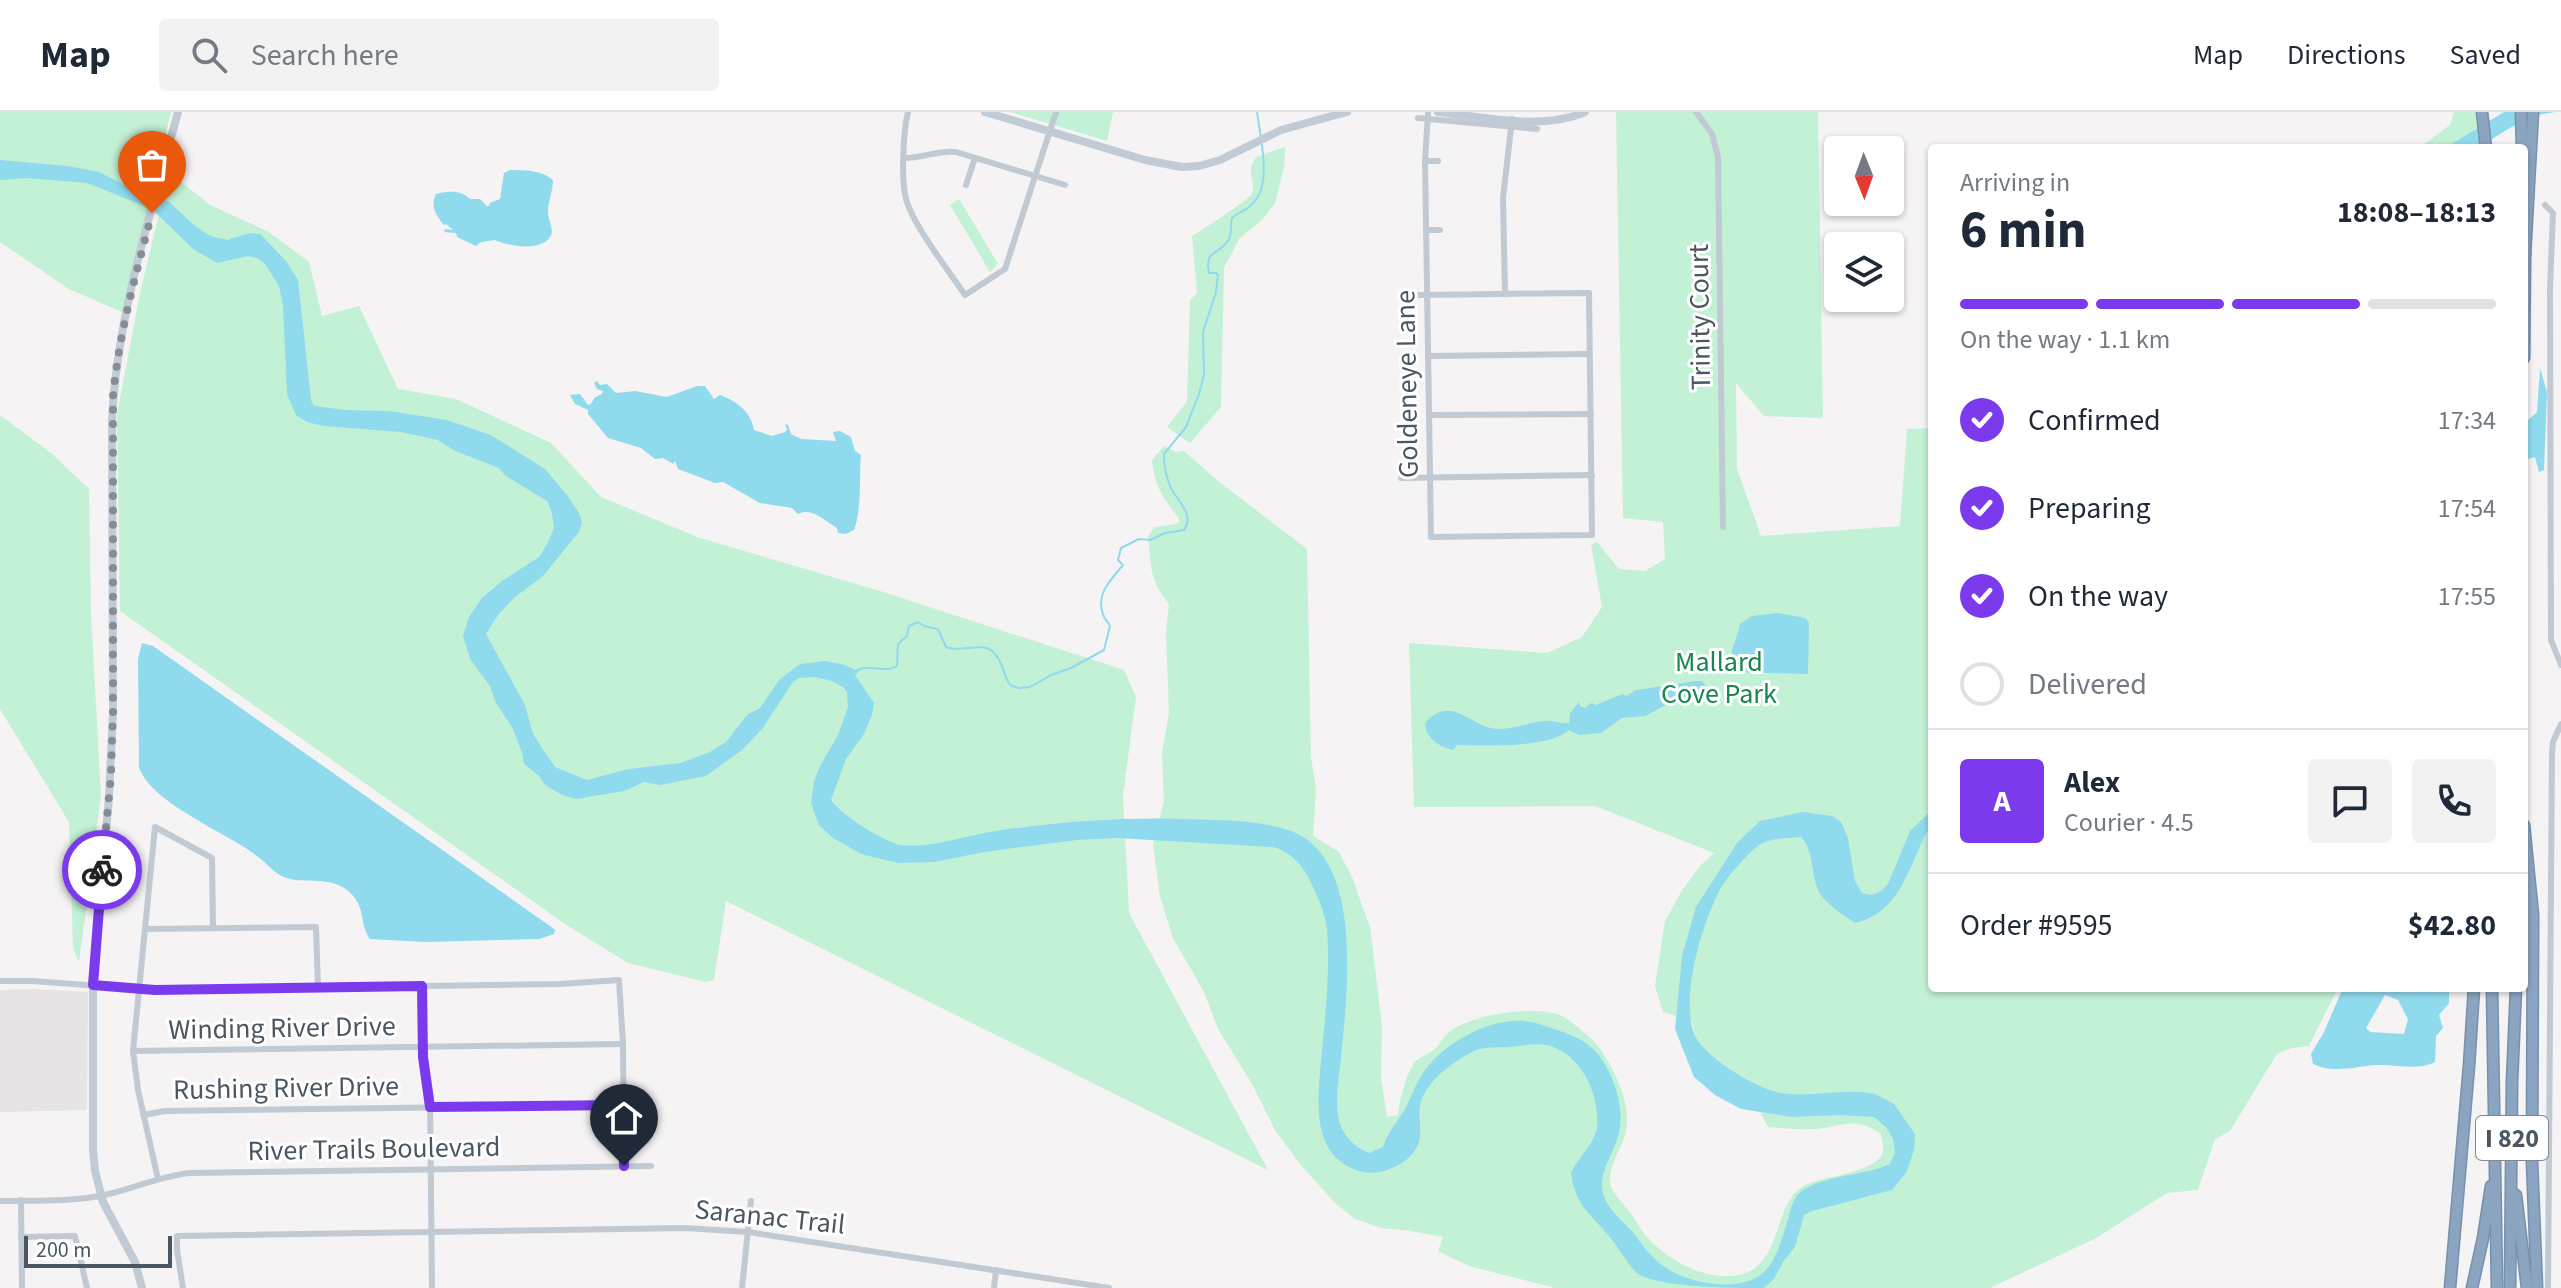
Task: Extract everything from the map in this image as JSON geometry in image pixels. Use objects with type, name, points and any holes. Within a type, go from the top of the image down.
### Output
[{"type":"highway","points":[[2482,112],[2486,144]]},
{"type":"highway","points":[[2487,144],[2489,112]]},
{"type":"highway","points":[[2521,112],[2522,144]]},
{"type":"highway","points":[[2528,198],[2533,112]]},
{"type":"highway","points":[[2528,865],[2533,915],[2531,1093],[2537,1288]]},
{"type":"highway","points":[[2450,1288],[2474,992]]},
{"type":"highway","name":"I 820","points":[[2492,992],[2497,1288]]},
{"type":"highway","name":"I 820","points":[[2510,1288],[2516,992]]},
{"type":"highway","points":[[2472,1288],[2495,1161]]},
{"type":"highway","points":[[2512,1161],[2527,1288]]},
{"type":"main road","points":[[142,1288],[135,1262],[101,1196],[95,1171],[93,985],[113,712],[113,396],[118,348],[134,275],[178,112]]},
{"type":"main road","points":[[985,112],[1169,166],[1199,166],[1220,160],[1276,132],[1347,112]]},
{"type":"main road","points":[[1438,112],[1511,123],[1556,121],[1585,112]]},
{"type":"street","points":[[908,112],[905,158],[907,203],[965,295],[1005,269],[1056,112]]},
{"type":"street","name":"Trinity Court","points":[[1696,112],[1712,134],[1718,157],[1723,527]]},
{"type":"street","points":[[1418,118],[1428,115],[1511,123],[1537,129]]},
{"type":"street","name":"Goldeneye Lane","points":[[1428,115],[1425,161],[1431,537],[1592,535],[1592,475]]},
{"type":"street","points":[[1505,294],[1503,198],[1511,123]]},
{"type":"street","points":[[905,158],[949,151],[1065,185]]},
{"type":"street","points":[[966,185],[975,158]]},
{"type":"street","points":[[1425,161],[1438,161]]},
{"type":"street","points":[[2545,205],[2553,213],[2550,288],[2551,640],[2561,665]]},
{"type":"street","points":[[1426,230],[1440,230]]},
{"type":"street","points":[[1401,478],[1592,475],[1589,293],[1402,295]]},
{"type":"street","points":[[1428,356],[1589,354]]},
{"type":"street","points":[[1429,415],[1591,414]]},
{"type":"street","points":[[2548,1288],[2552,753],[2561,724]]},
{"type":"street","points":[[158,1179],[143,1115],[133,1051],[155,827],[212,858],[213,928]]},
{"type":"street","points":[[2551,929],[2561,925]]},
{"type":"street","points":[[145,929],[316,927],[318,988]]},
{"type":"street","points":[[2551,929],[2561,933]]},
{"type":"street","points":[[0,981],[139,989],[560,984],[619,980],[624,1166]]},
{"type":"street","points":[[422,986],[422,1047],[430,1107],[432,1288]]},
{"type":"street","name":"Winding River Drive","points":[[133,1051],[623,1044]]},
{"type":"street","points":[[2550,1053],[2561,1053]]},
{"type":"street","points":[[2550,1062],[2561,1062]]},
{"type":"street","name":"Rushing River Drive","points":[[143,1115],[165,1111],[622,1105]]},
{"type":"street","name":"River Trails Boulevard","points":[[0,1201],[101,1196],[190,1173],[651,1166]]},
{"type":"street","points":[[21,1200],[22,1288]]},
{"type":"street","points":[[742,1288],[751,1201]]},
{"type":"street","name":"Saranac Trail","points":[[183,1288],[177,1236],[685,1228],[748,1232],[1109,1288]]},
{"type":"street","points":[[21,1237],[75,1236],[87,1288]]},
{"type":"street","points":[[994,1288],[996,1270]]},
{"type":"shaded area","points":[[0,990],[88,992],[87,1110],[0,1112]]},
{"type":"green space","points":[[0,112],[171,112],[122,312],[69,289],[0,242]]},
{"type":"green space","points":[[1010,112],[1113,112],[1107,141]]},
{"type":"green space","name":"Mallard Cove Park","points":[[1616,112],[1818,112],[1823,418],[1764,416],[1736,383],[1737,469],[1761,536],[1900,526],[1907,429],[1928,428],[1928,992],[2336,992],[2309,1046],[2277,1054],[2230,1131],[2215,1139],[2198,1190],[2167,1193],[2096,1238],[1990,1288],[1555,1288],[1469,1266],[1438,1251],[1443,1237],[1381,1228],[1355,1219],[1336,1204],[1300,1164],[1275,1130],[1252,1084],[1218,1029],[1204,992],[1173,938],[1160,896],[1153,845],[1164,801],[1162,753],[1169,713],[1166,633],[1169,604],[1154,579],[1148,536],[1155,527],[1177,524],[1180,520],[1161,492],[1153,470],[1152,460],[1164,446],[1176,452],[1184,451],[1307,549],[1311,758],[1316,788],[1313,836],[1339,852],[1352,877],[1370,927],[1382,1025],[1381,1078],[1387,1117],[1398,1115],[1403,1088],[1414,1063],[1434,1050],[1447,1034],[1460,1025],[1519,1011],[1560,1015],[1598,1046],[1622,1091],[1627,1124],[1610,1174],[1612,1190],[1646,1236],[1664,1252],[1684,1265],[1719,1276],[1748,1272],[1760,1264],[1785,1209],[1802,1187],[1860,1170],[1879,1159],[1883,1152],[1881,1134],[1863,1125],[1808,1129],[1768,1127],[1753,1098],[1699,1050],[1692,1021],[1663,1012],[1655,986],[1665,921],[1681,892],[1714,853],[1595,806],[1414,807],[1409,643],[1547,653],[1582,637],[1602,607],[1591,545],[1597,542],[1619,569],[1645,571],[1665,559],[1663,522],[1623,518]]},
{"type":"green space","points":[[2454,112],[2483,112],[2491,144],[2424,144],[2450,125]]},
{"type":"green space","points":[[1285,147],[1284,167],[1275,203],[1263,219],[1239,239],[1224,268],[1221,407],[1190,443],[1167,427],[1187,402],[1190,300],[1197,293],[1192,236],[1251,195],[1251,168],[1256,157]]},
{"type":"green space","points":[[169,172],[210,205],[269,232],[309,262],[322,316],[359,306],[398,389],[456,399],[551,443],[601,497],[697,537],[880,591],[1124,670],[1136,697],[1123,796],[1129,913],[1268,1170],[726,901],[714,980],[706,982],[628,963],[568,926],[120,611],[117,414],[140,293]]},
{"type":"green space","points":[[959,199],[998,264],[990,272],[950,205]]},
{"type":"green space","points":[[0,415],[51,453],[89,489],[91,614],[101,796],[79,962],[73,948],[69,822],[0,709]]},
{"type":"water","points":[[2504,112],[2555,112],[2520,122],[2484,144],[2452,144]]},
{"type":"water","points":[[0,160],[99,172],[146,196],[168,201],[210,236],[227,240],[250,233],[260,234],[286,261],[298,280],[314,406],[389,411],[447,420],[491,435],[545,469],[579,513],[582,523],[579,532],[542,577],[515,597],[498,615],[486,634],[525,705],[533,734],[555,767],[587,780],[629,769],[680,763],[710,752],[726,742],[748,714],[759,709],[780,679],[800,664],[825,661],[855,670],[862,668],[855,675],[874,703],[864,734],[846,759],[831,800],[853,820],[893,843],[924,845],[1023,827],[1132,819],[1243,822],[1291,831],[1315,846],[1331,869],[1341,898],[1347,966],[1337,1108],[1340,1124],[1348,1138],[1369,1153],[1383,1147],[1431,1063],[1440,1053],[1477,1030],[1503,1022],[1520,1021],[1571,1035],[1588,1044],[1598,1054],[1610,1073],[1618,1095],[1620,1129],[1602,1179],[1607,1203],[1656,1260],[1671,1271],[1697,1281],[1733,1284],[1759,1276],[1780,1246],[1792,1204],[1800,1192],[1823,1181],[1890,1164],[1895,1152],[1893,1139],[1886,1127],[1874,1117],[1792,1117],[1741,1109],[1715,1095],[1694,1077],[1675,1029],[1682,956],[1696,907],[1737,843],[1760,821],[1803,812],[1832,816],[1841,822],[1848,838],[1855,881],[1862,893],[1872,895],[1888,884],[1910,831],[1928,814],[1928,832],[1892,900],[1870,918],[1855,923],[1831,906],[1819,892],[1809,851],[1801,837],[1774,839],[1759,845],[1729,876],[1715,901],[1701,937],[1690,999],[1690,1017],[1699,1042],[1730,1069],[1755,1084],[1785,1094],[1862,1092],[1875,1094],[1894,1104],[1915,1134],[1914,1150],[1906,1173],[1892,1190],[1804,1215],[1795,1247],[1774,1279],[1764,1288],[1698,1286],[1649,1279],[1638,1274],[1630,1265],[1584,1208],[1573,1185],[1571,1173],[1593,1139],[1597,1126],[1591,1088],[1569,1056],[1558,1049],[1537,1044],[1483,1048],[1453,1064],[1433,1081],[1424,1094],[1416,1150],[1395,1167],[1367,1173],[1359,1171],[1342,1163],[1330,1151],[1323,1136],[1318,1102],[1328,974],[1327,929],[1316,894],[1296,860],[1273,847],[1116,838],[984,852],[935,862],[898,863],[861,854],[833,838],[819,825],[811,803],[814,781],[838,735],[848,707],[847,692],[832,681],[815,677],[799,678],[793,682],[762,729],[742,750],[706,776],[660,785],[644,782],[624,791],[576,799],[562,795],[545,785],[524,764],[512,727],[496,703],[490,686],[470,659],[463,636],[469,617],[482,598],[539,557],[554,528],[547,501],[506,476],[499,468],[455,451],[438,440],[401,432],[323,426],[296,415],[287,394],[283,306],[279,286],[265,264],[257,258],[248,256],[217,263],[193,249],[158,215],[142,205],[87,183],[26,178],[0,180]]},
{"type":"water","points":[[510,170],[538,172],[553,180],[548,212],[552,231],[546,242],[524,246],[495,240],[476,246],[457,237],[456,233],[444,232],[445,229],[453,230],[444,225],[436,214],[436,194],[458,193],[470,199],[480,199],[488,207],[500,199],[504,173]]},
{"type":"water","points":[[2540,368],[2547,392],[2544,470],[2539,472],[2535,457],[2528,459],[2528,420],[2537,412]]},
{"type":"water","points":[[597,381],[600,385],[607,384],[616,393],[635,391],[667,397],[705,386],[714,399],[720,395],[742,408],[754,430],[772,436],[785,432],[785,424],[791,434],[801,439],[836,441],[833,432],[840,431],[851,437],[855,451],[861,455],[859,503],[854,530],[846,534],[838,533],[837,528],[814,514],[798,514],[792,508],[760,503],[723,482],[715,483],[678,469],[675,461],[673,464],[663,458],[655,459],[641,448],[608,438],[588,410],[575,404],[570,395],[580,394],[588,405],[591,404],[603,391],[597,389],[594,383]]},
{"type":"water","points":[[1778,613],[1805,618],[1809,623],[1808,674],[1732,672],[1731,654],[1740,624],[1752,616]]},
{"type":"water","points":[[142,643],[153,646],[550,926],[555,930],[554,934],[539,939],[425,942],[370,939],[360,908],[347,890],[333,883],[283,876],[244,847],[174,805],[146,780],[139,767],[138,659]]},
{"type":"water","points":[[1702,681],[1706,692],[1666,705],[1645,716],[1622,718],[1601,733],[1579,735],[1569,730],[1560,736],[1532,743],[1457,745],[1453,750],[1434,741],[1425,723],[1444,711],[1500,729],[1544,721],[1569,723],[1570,713],[1579,702],[1585,708],[1591,703],[1595,705],[1636,690]]},
{"type":"water","points":[[2341,992],[2449,992],[2449,1003],[2439,1015],[2443,1028],[2436,1036],[2435,1062],[2414,1067],[2377,1065],[2337,1069],[2313,1064],[2311,1054]],"holes":[[[2385,995],[2398,1000],[2408,1019],[2404,1034],[2370,1032],[2366,1028]]]},
{"type":"waterway","points":[[1257,112],[1261,138]]},
{"type":"waterway","points":[[859,669],[897,666],[898,644],[907,636],[909,626],[918,622],[938,629],[946,647],[991,650],[1010,685],[1019,688],[1030,687],[1104,650],[1110,626],[1101,600],[1106,587],[1123,565],[1118,560],[1121,548],[1139,539],[1150,540],[1165,533],[1184,530],[1187,524],[1187,513],[1168,480],[1164,454],[1186,427],[1204,375],[1203,332],[1218,275],[1209,273],[1209,260],[1229,239],[1232,218],[1249,207],[1259,194],[1263,178],[1262,145]]},
{"type":"way so far","points":[[102,870],[113,712],[113,396],[118,348],[152,213]]},
{"type":"route","points":[[102,870],[93,985],[155,990],[422,986],[423,1063],[430,1107],[622,1105],[624,1166]]}]
